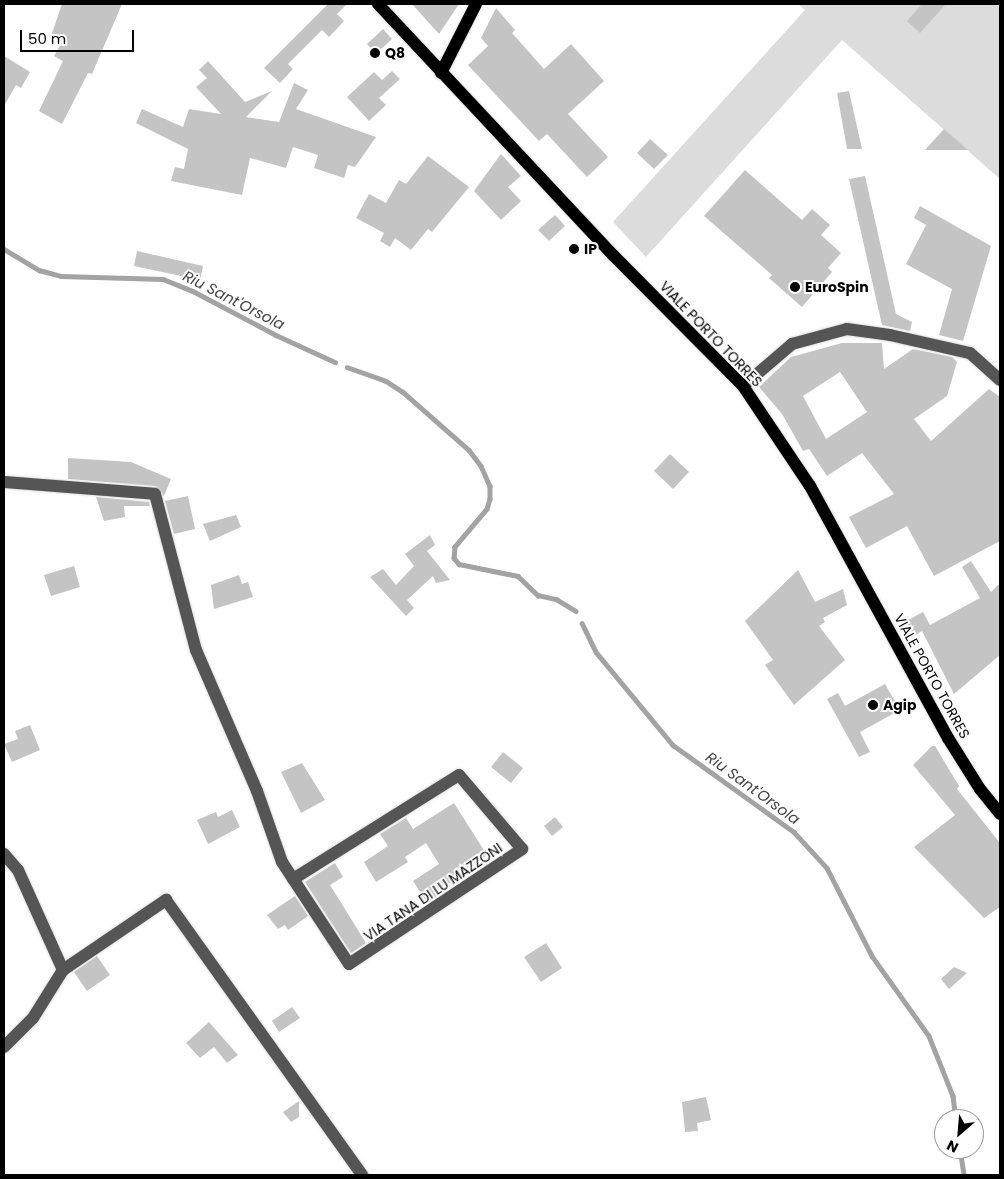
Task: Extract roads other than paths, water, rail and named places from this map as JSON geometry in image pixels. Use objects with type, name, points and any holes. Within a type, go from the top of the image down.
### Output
[{"type":"main road","name":"VIALE PORTO TORRES","points":[[378,4],[614,256],[743,386],[810,486],[948,738],[980,789],[1000,814]]},
{"type":"main road","points":[[441,73],[476,4]]},
{"type":"street","points":[[743,386],[792,344],[847,329],[890,334],[970,354],[1000,380]]},
{"type":"street","name":"VIA TANA DI LU MAZZONI","points":[[4,482],[156,494],[196,650],[257,791],[282,862],[293,880],[349,964],[522,849],[459,775],[293,880]]},
{"type":"street","points":[[4,854],[18,870],[63,970]]},
{"type":"street","points":[[4,1047],[33,1018],[63,970],[166,900],[362,1175]]},
{"type":"waterway","name":"Riu Sant'Orsola","points":[[4,249],[39,270],[61,276],[163,279],[193,291],[276,335],[335,362]]},
{"type":"waterway","name":"Riu Sant'Orsola","points":[[347,367],[386,381],[403,392],[469,450],[481,466],[490,486],[490,499],[487,509],[455,547],[454,558],[459,564],[518,576],[538,595],[556,599],[576,611]]},
{"type":"waterway","name":"Riu Sant'Orsola","points":[[582,623],[596,652],[673,745],[794,832],[827,868],[872,956],[929,1036],[953,1096],[955,1109]]},
{"type":"waterway","name":"Riu Sant'Orsola","points":[[962,1159],[964,1175]]},
{"type":"place","name":"Q8","points":[[375,53]]},
{"type":"place","name":"IP","points":[[574,249]]},
{"type":"place","name":"EuroSpin","points":[[795,287]]},
{"type":"place","name":"Agip","points":[[873,705]]}]
